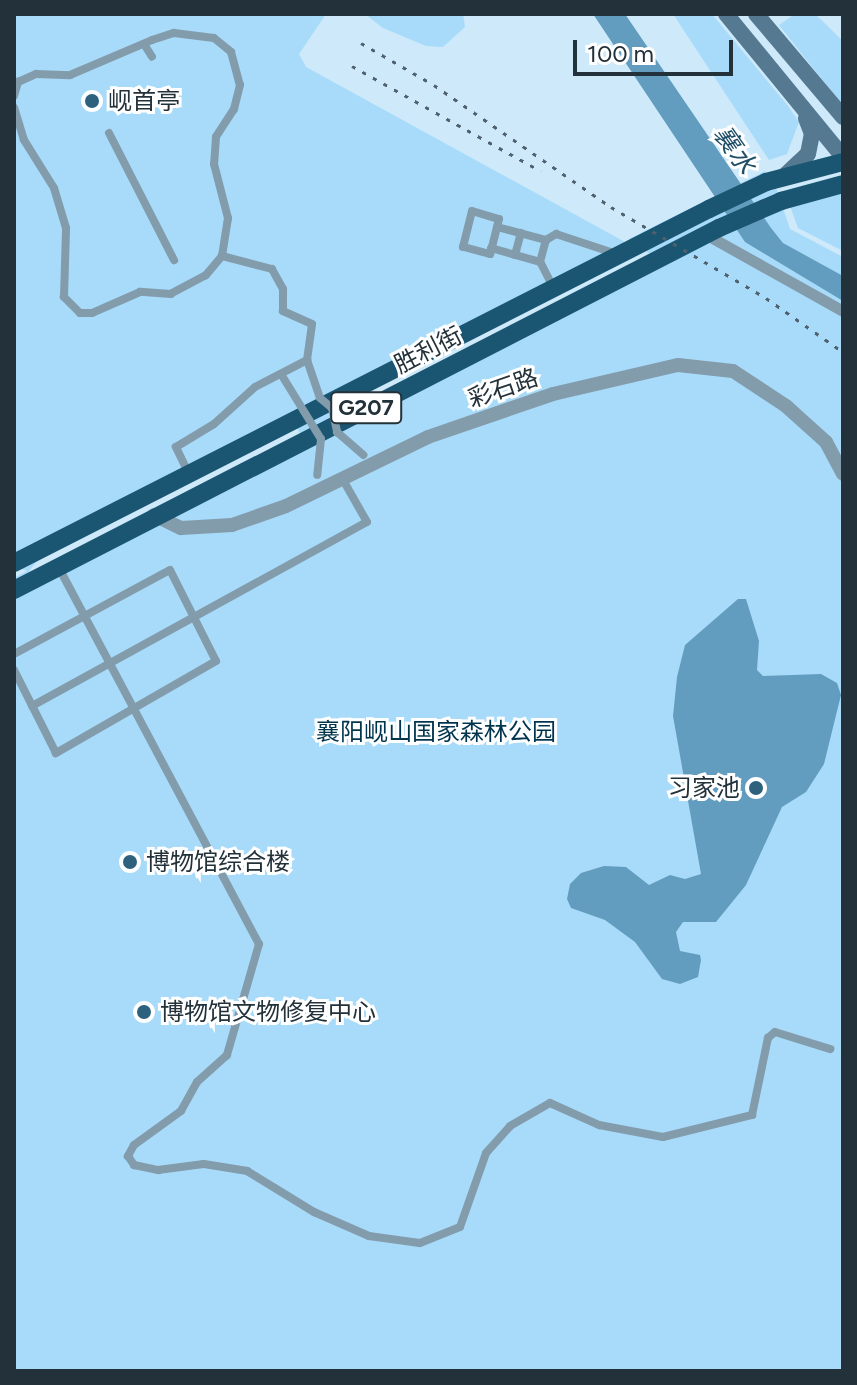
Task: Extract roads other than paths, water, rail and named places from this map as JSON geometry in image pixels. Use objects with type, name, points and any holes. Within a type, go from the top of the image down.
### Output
[{"type":"highway","name":"G207","points":[[773,180],[843,159]]},
{"type":"highway","name":"胜利街","points":[[14,563],[709,209],[773,180]]},
{"type":"highway","name":"胜利街","points":[[14,590],[154,515],[713,232],[781,201],[843,184]]},
{"type":"main road","points":[[726,14],[843,159]]},
{"type":"main road","points":[[756,14],[842,114]]},
{"type":"main road","points":[[773,180],[808,154],[812,134],[801,105]]},
{"type":"street","points":[[14,96],[18,82],[36,74],[70,75],[144,44],[194,33],[214,38],[231,52],[240,85],[234,109],[216,137],[214,164],[228,218],[222,256],[206,275],[171,294],[140,292],[92,313],[80,313],[64,297],[66,228],[54,188],[24,140],[14,107]]},
{"type":"street","points":[[144,44],[152,57]]},
{"type":"street","points":[[109,133],[174,260]]},
{"type":"street","points":[[472,211],[499,219],[497,227],[490,254],[463,247],[472,211]]},
{"type":"street","points":[[497,227],[546,240]]},
{"type":"street","points":[[713,232],[843,311]]},
{"type":"street","points":[[515,255],[521,233]]},
{"type":"street","points":[[553,288],[540,262],[546,240],[556,234],[620,255]]},
{"type":"street","points":[[491,248],[540,262]]},
{"type":"street","points":[[222,256],[272,269],[283,289],[283,311],[312,324],[307,360],[320,398],[332,408],[337,432],[363,455],[366,462],[344,477],[321,483],[317,475],[321,439],[281,374]]},
{"type":"street","points":[[188,472],[176,447],[214,424],[255,387],[307,360]]},
{"type":"street","name":"彩石路","points":[[154,515],[181,528],[232,525],[428,437],[553,394],[678,365],[733,371],[786,406],[826,442],[843,474]]},
{"type":"street","points":[[321,439],[337,432]]},
{"type":"street","points":[[32,706],[367,522],[344,477]]},
{"type":"street","points":[[58,568],[259,944],[227,1055],[197,1082],[181,1111],[134,1145],[128,1156],[134,1165],[158,1170],[204,1164],[247,1171],[314,1212],[369,1236],[420,1243],[460,1227],[486,1153],[510,1126],[550,1103],[599,1125],[663,1137],[752,1115],[768,1038],[775,1032],[830,1049]]},
{"type":"street","points":[[14,654],[170,570],[216,661],[56,753],[14,670]]},
{"type":"railway","points":[[361,43],[434,85],[611,207],[766,298],[843,352]]},
{"type":"railway","points":[[352,66],[541,171]]},
{"type":"place","name":"岘首亭","points":[[92,101]]},
{"type":"place","name":"习家池","points":[[756,788]]},
{"type":"place","name":"博物馆综合楼","points":[[130,862]]},
{"type":"place","name":"博物馆文物修复中心","points":[[144,1012]]},
{"type":"water label","name":"襄水","points":[[734,150]]},
{"type":"park label","name":"襄阳岘山国家森林公园","points":[[436,732]]}]
